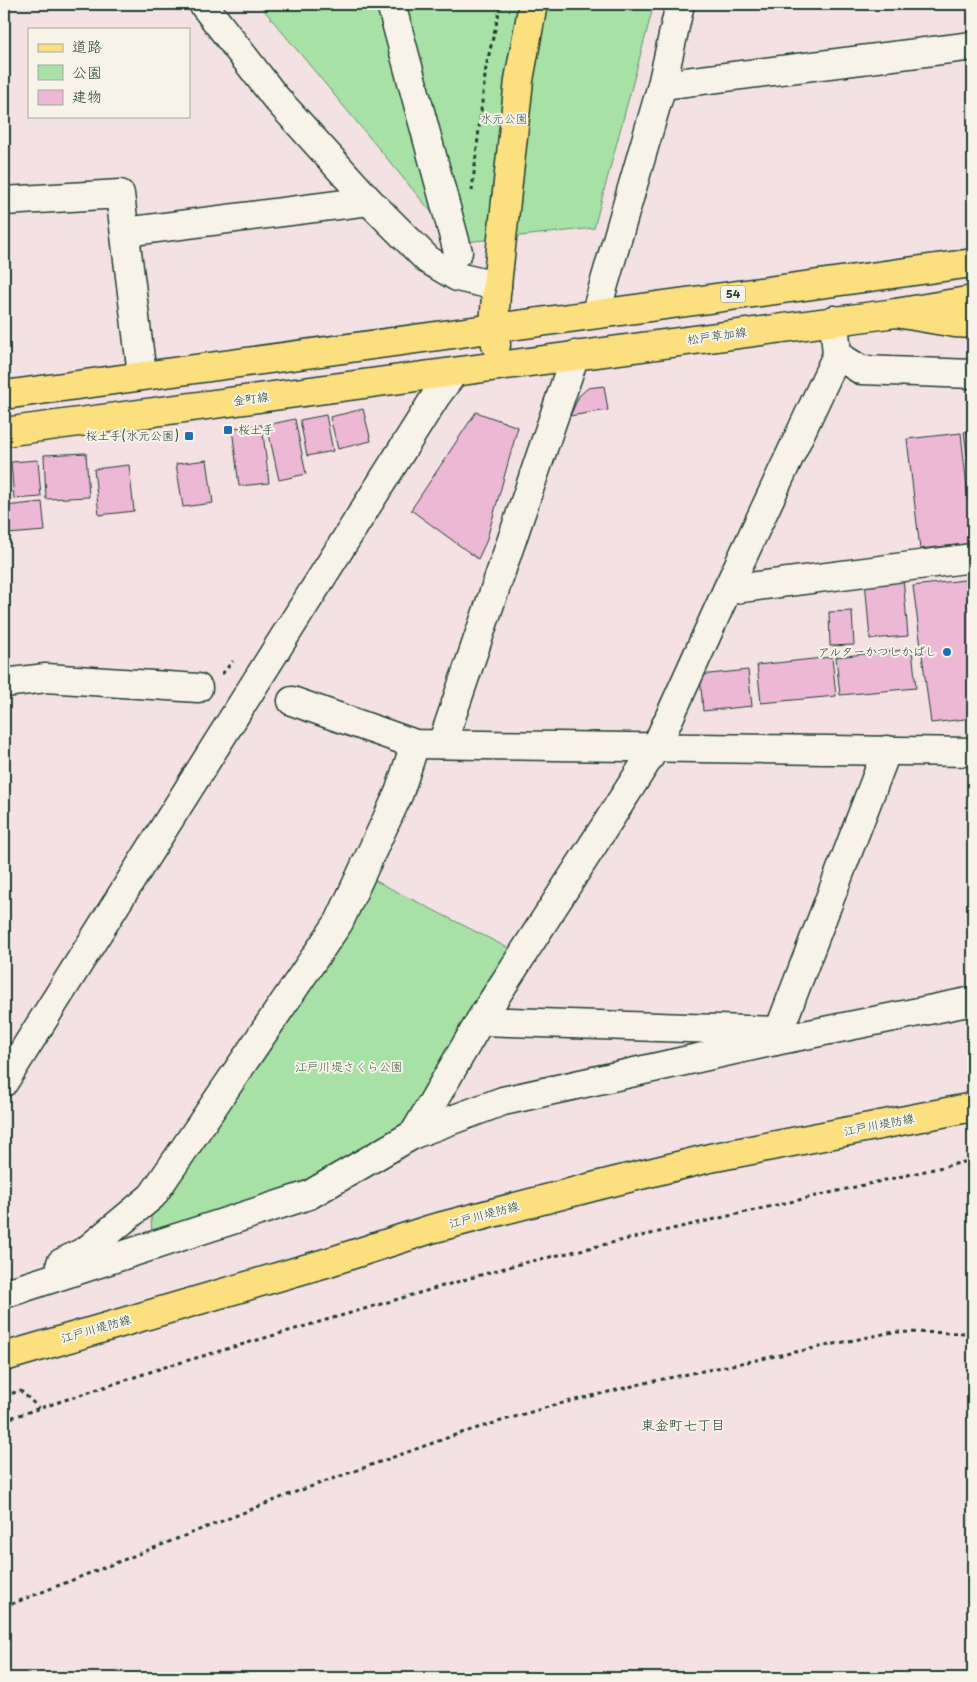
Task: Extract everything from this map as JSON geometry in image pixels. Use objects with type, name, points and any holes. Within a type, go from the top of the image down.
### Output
[{"type":"main road","points":[[499,365],[494,328],[497,286],[519,80],[533,4]]},
{"type":"main road","name":"54","points":[[494,328],[596,312],[973,262]]},
{"type":"main road","name":"松戸草加線","points":[[499,365],[896,313],[973,300]]},
{"type":"main road","points":[[896,313],[955,323],[973,324]]},
{"type":"main road","points":[[4,395],[494,328]]},
{"type":"main road","name":"金町線","points":[[4,432],[499,365]]},
{"type":"main road","name":"江戸川堤防線","points":[[4,1357],[328,1262],[431,1228],[543,1199],[710,1158],[973,1107]]},
{"type":"street","points":[[203,4],[275,97],[369,201],[428,260],[439,268],[458,277],[497,286]]},
{"type":"street","points":[[391,4],[458,252]]},
{"type":"street","points":[[596,312],[662,85],[680,4]]},
{"type":"street","points":[[662,85],[973,46]]},
{"type":"street","points":[[4,201],[120,194],[142,376]]},
{"type":"street","points":[[125,232],[369,201]]},
{"type":"street","points":[[414,1134],[480,1021],[656,747],[837,355],[834,320]]},
{"type":"street","points":[[442,744],[575,355]]},
{"type":"street","points":[[837,355],[861,370],[973,374]]},
{"type":"street","points":[[4,1082],[436,396],[454,372]]},
{"type":"street","points":[[727,590],[973,558]]},
{"type":"street","points":[[4,683],[46,678],[198,688]]},
{"type":"street","points":[[292,701],[415,744],[973,752]]},
{"type":"street","points":[[4,1293],[88,1250],[152,1196],[339,922],[399,793],[415,744]]},
{"type":"street","points":[[777,1036],[887,750]]},
{"type":"street","points":[[4,1293],[309,1195],[414,1134],[503,1101],[777,1036],[973,1001]]},
{"type":"street","points":[[480,1021],[777,1036]]},
{"type":"path","points":[[4,1420],[165,1367],[515,1265],[973,1160]]},
{"type":"path","points":[[4,1608],[292,1493],[458,1434],[551,1406],[649,1382],[893,1332],[973,1333]]},
{"type":"path","points":[[4,1395],[21,1391],[39,1408]]},
{"type":"green space","name":"水元公園","points":[[259,4],[654,4],[594,228],[457,243]]},
{"type":"green space","name":"江戸川堤さくら公園","points":[[370,878],[516,952],[407,1125],[313,1184],[152,1235],[151,1215]]},
{"type":"building","points":[[604,386],[608,410],[570,416],[579,396],[588,388]]},
{"type":"building","points":[[363,409],[371,441],[338,449],[330,417]]},
{"type":"building","points":[[476,412],[518,427],[486,542],[478,559],[411,510]]},
{"type":"building","points":[[326,415],[333,451],[307,456],[300,420]]},
{"type":"building","points":[[295,419],[306,474],[279,480],[267,425]]},
{"type":"building","points":[[262,425],[269,483],[239,486],[232,428]]},
{"type":"building","points":[[973,431],[973,455],[967,455],[964,432]]},
{"type":"building","points":[[961,433],[973,543],[920,549],[907,439]]},
{"type":"building","points":[[86,453],[89,497],[46,499],[44,455]]},
{"type":"building","points":[[973,457],[973,480],[971,481],[968,458]]},
{"type":"building","points":[[38,460],[41,497],[14,499],[11,462]]},
{"type":"building","points":[[207,460],[213,503],[183,507],[176,464]]},
{"type":"building","points":[[129,465],[134,511],[99,515],[94,469]]},
{"type":"building","points":[[42,502],[45,531],[8,534],[5,506]]},
{"type":"building","points":[[903,577],[908,636],[870,639],[865,580]]},
{"type":"building","name":"アルターかつしかばし","points":[[973,579],[973,718],[931,723],[913,586]]},
{"type":"building","points":[[852,611],[854,645],[830,646],[829,612]]},
{"type":"building","points":[[912,649],[916,688],[840,695],[836,657]]},
{"type":"building","points":[[832,657],[836,696],[761,703],[757,665]]},
{"type":"building","points":[[748,670],[752,706],[703,711],[700,675]]},
{"type":"place","name":"桜土手","points":[[228,430]]},
{"type":"place","name":"桜土手(水元公園)","points":[[189,436]]},
{"type":"place","name":"アルターかつしかばし","points":[[947,652]]},
{"type":"district","name":"東金町七丁目","points":[[683,1425]]}]
